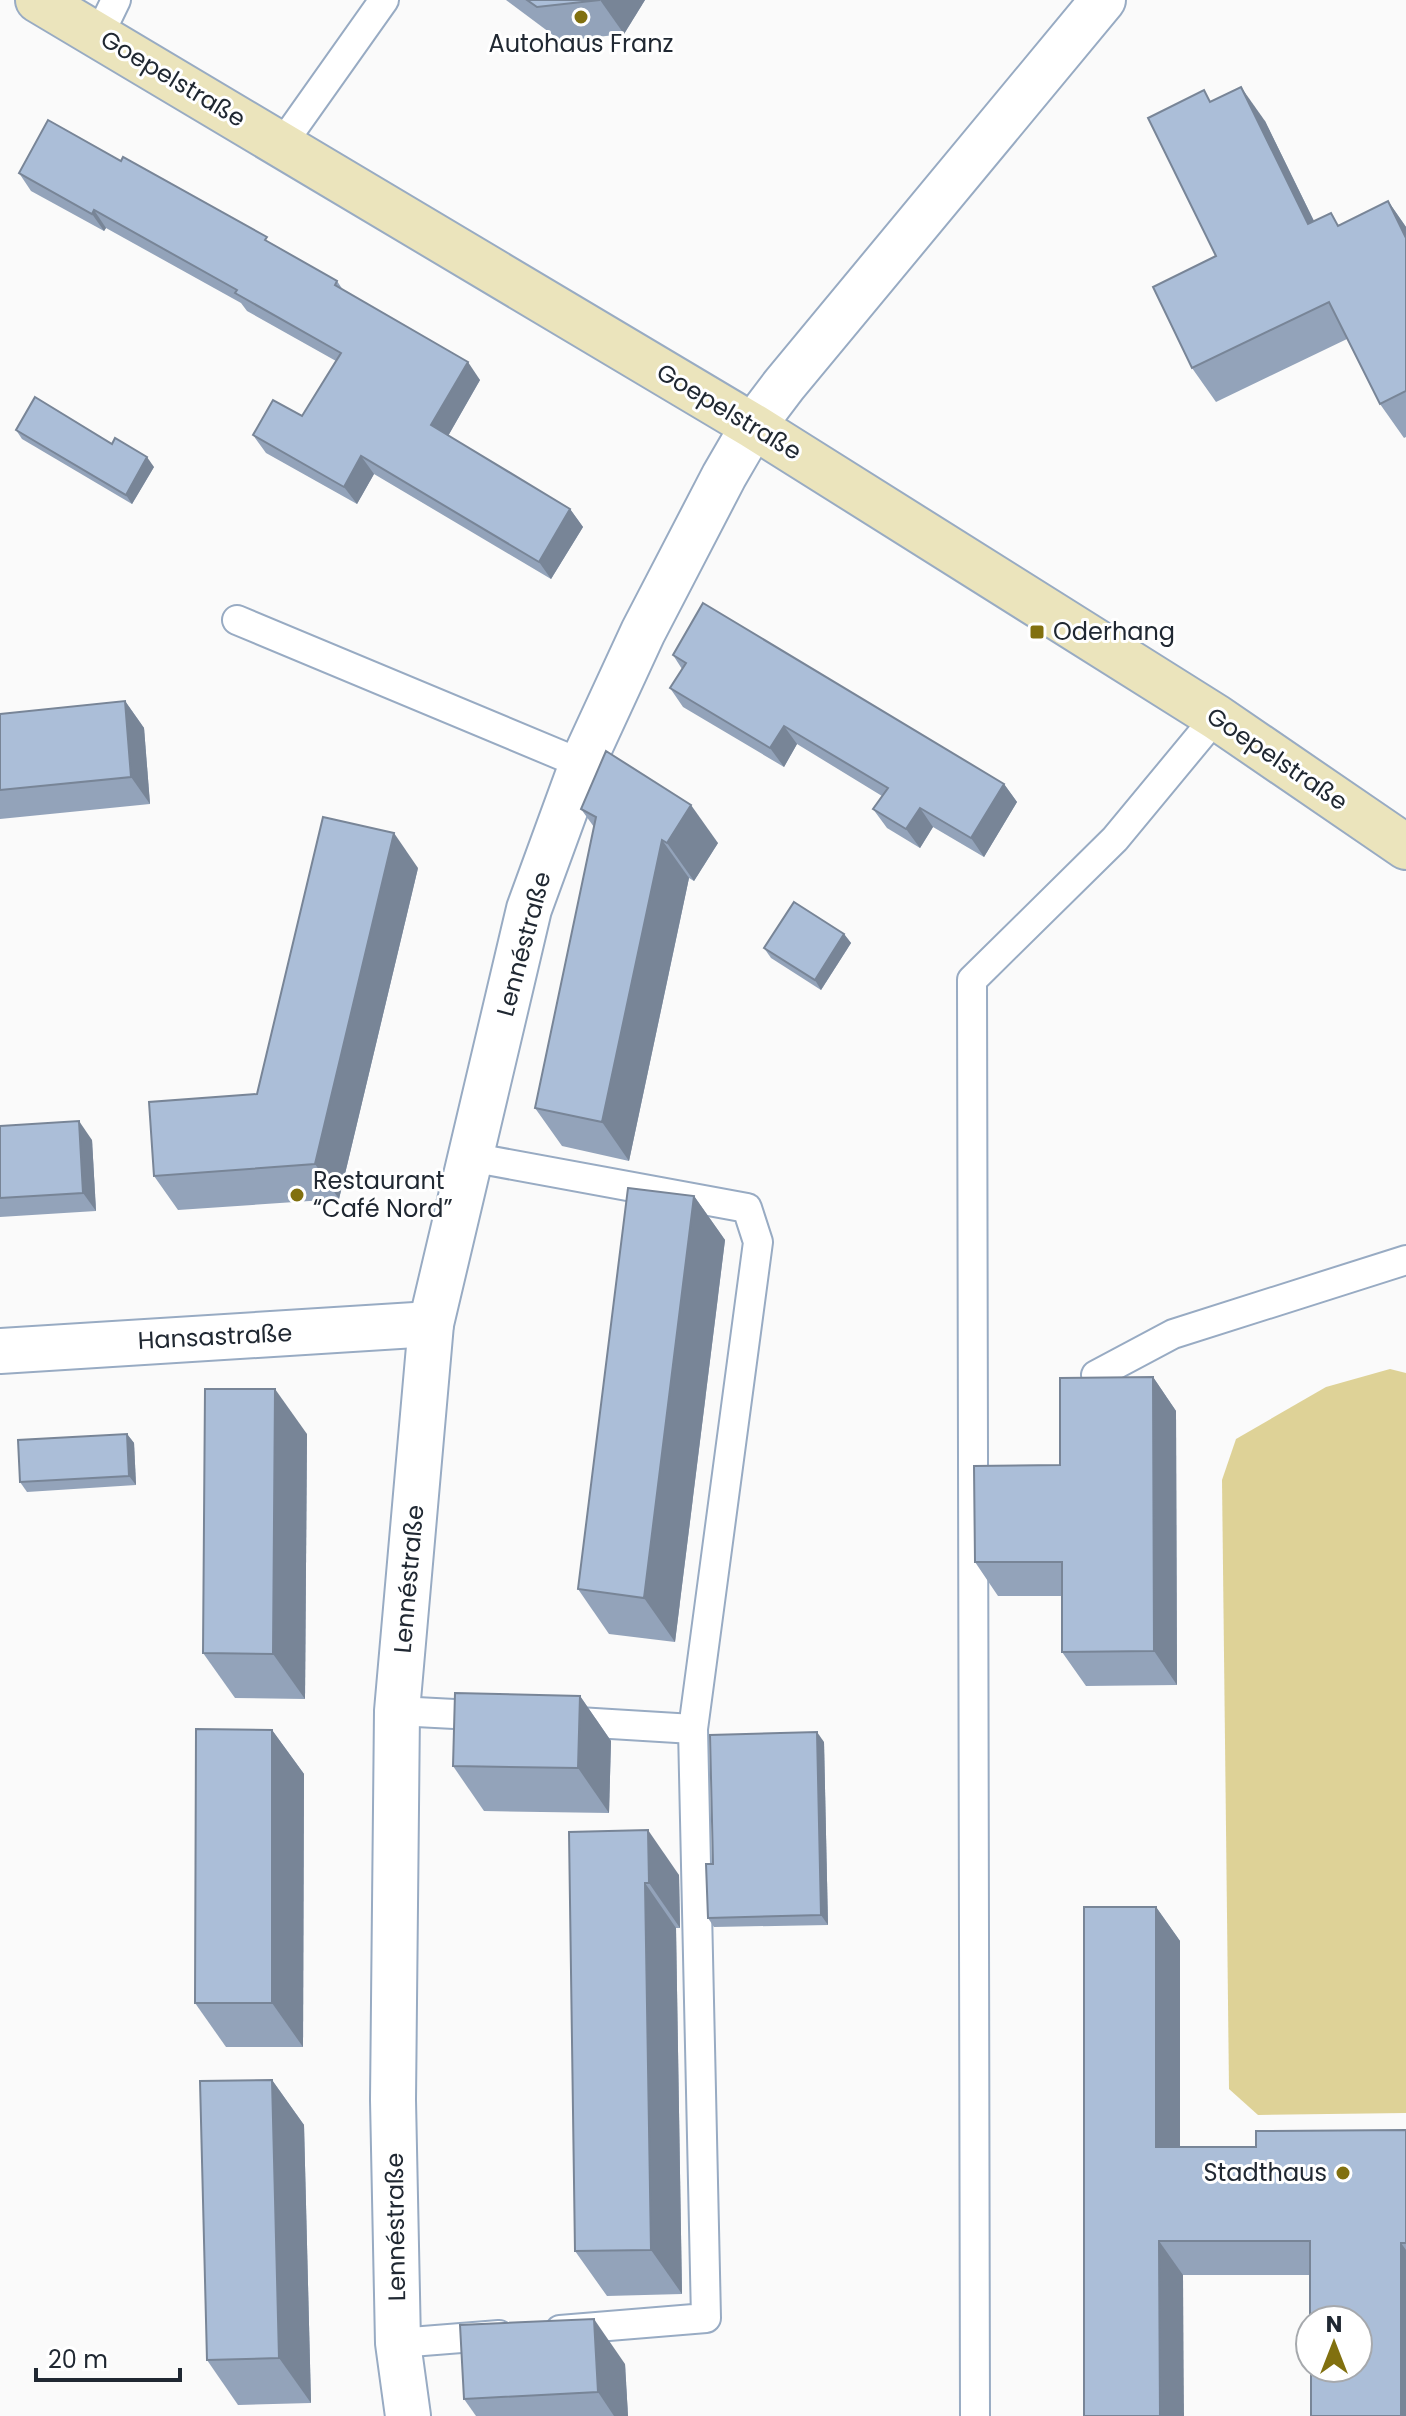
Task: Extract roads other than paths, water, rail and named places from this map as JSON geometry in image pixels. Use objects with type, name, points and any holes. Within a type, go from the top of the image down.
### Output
[{"type":"street","name":"Goepelstraße","points":[[38,0],[108,18],[282,144],[753,426],[1216,717],[1406,847]]},
{"type":"street","points":[[753,426],[1103,0]]},
{"type":"street","name":"Lennéstraße","points":[[408,2416],[398,2343],[393,2100],[397,1711],[431,1324],[529,909],[582,764],[643,632],[753,426]]},
{"type":"street","name":"Hansastraße","points":[[0,1351],[431,1324]]},
{"type":"lane","points":[[282,144],[384,0]]},
{"type":"lane","points":[[237,620],[582,764]]},
{"type":"lane","points":[[975,2416],[972,980],[1115,839],[1216,717]]},
{"type":"lane","points":[[398,2343],[706,2318],[693,1729],[758,1242],[747,1208],[470,1157]]},
{"type":"lane","points":[[1096,1375],[1173,1334],[1406,1260]]},
{"type":"lane","points":[[397,1711],[693,1729]]},
{"type":"place","name":"Autohaus Franz","points":[[581,17]]},
{"type":"place","name":"Oderhang","points":[[1037,632]]},
{"type":"place","name":"Restaurant “Café Nord”","points":[[297,1195]]},
{"type":"place","name":"Stadthaus","points":[[1343,2173]]}]
